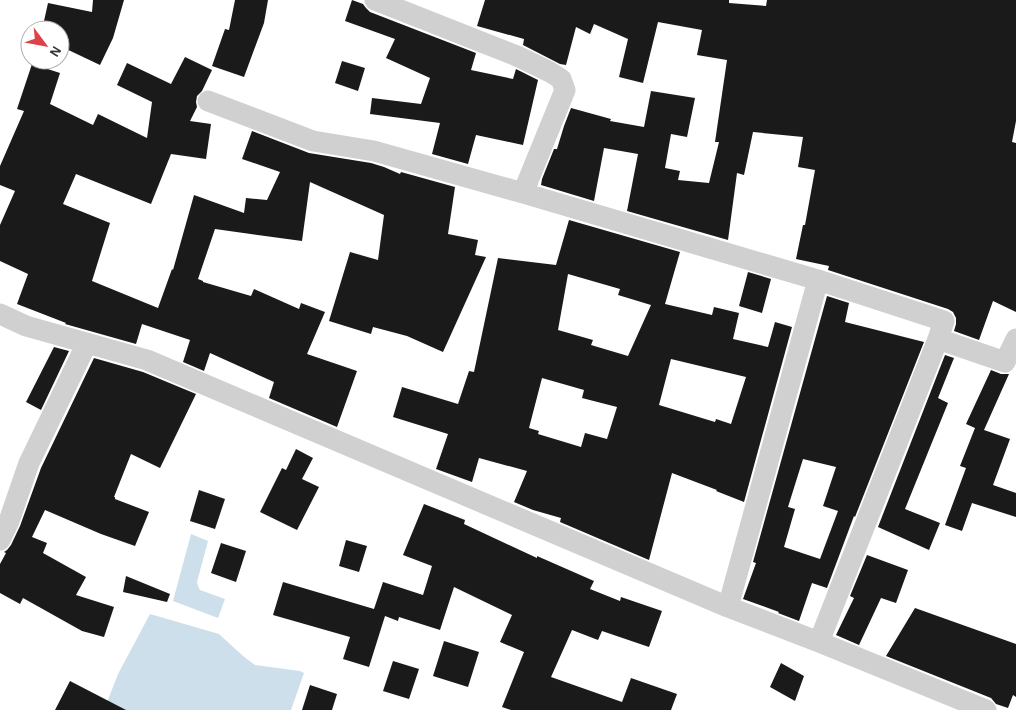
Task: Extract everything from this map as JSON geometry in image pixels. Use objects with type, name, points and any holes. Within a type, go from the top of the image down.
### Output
[{"type":"street","points":[[375,0],[518,56],[561,79],[565,90],[523,193]]},
{"type":"street","points":[[208,101],[313,141],[374,151],[523,193],[818,280],[944,321],[819,642]]},
{"type":"street","points":[[728,607],[818,280]]},
{"type":"street","points":[[0,314],[26,326],[147,360],[728,607],[986,710]]},
{"type":"street","points":[[938,340],[1005,362],[1013,350]]},
{"type":"street","points":[[0,540],[10,521],[29,463],[87,343]]},
{"type":"water","points":[[191,534],[208,541],[197,582],[200,590],[225,599],[218,618],[173,601]]},
{"type":"water","points":[[150,614],[219,634],[255,665],[304,673],[291,710],[104,710],[118,674]]},
{"type":"building","points":[[93,0],[124,0],[113,38],[100,65],[70,51],[70,20],[44,20],[48,3],[92,12]]},
{"type":"building","points":[[235,0],[268,0],[264,23],[244,77],[212,66],[225,29],[229,30]]},
{"type":"building","points":[[352,0],[363,4],[370,12],[476,53],[471,70],[513,79],[516,69],[538,80],[523,145],[476,135],[468,164],[432,154],[440,123],[370,114],[372,98],[421,104],[430,78],[386,58],[395,39],[345,21]]},
{"type":"building","points":[[485,0],[729,0],[729,3],[766,6],[767,0],[1016,0],[1016,121],[1012,142],[1016,143],[1016,312],[993,301],[979,340],[954,331],[956,318],[953,312],[948,309],[828,270],[829,266],[796,259],[803,225],[805,225],[815,170],[798,167],[803,137],[753,132],[744,175],[737,173],[728,240],[627,211],[638,154],[604,148],[594,201],[541,185],[554,149],[557,149],[571,108],[611,119],[610,121],[644,127],[651,91],[695,98],[687,137],[671,134],[665,168],[680,171],[678,180],[709,183],[719,142],[715,142],[727,60],[697,55],[702,30],[658,22],[643,83],[619,77],[628,39],[594,24],[590,34],[576,27],[566,65],[560,64],[523,45],[524,39],[477,26]]},
{"type":"building","points":[[185,57],[212,70],[202,91],[197,96],[197,107],[190,121],[211,124],[206,159],[171,154],[151,204],[76,174],[63,204],[110,223],[92,281],[158,308],[173,270],[194,195],[244,213],[246,198],[267,200],[280,172],[242,159],[252,131],[309,153],[371,163],[400,174],[401,172],[455,187],[448,234],[478,240],[475,255],[486,257],[443,352],[407,336],[373,327],[371,334],[329,321],[350,252],[378,260],[384,215],[310,182],[302,241],[215,229],[198,279],[251,296],[254,289],[299,309],[301,303],[325,312],[307,354],[357,371],[337,427],[269,398],[274,382],[210,353],[204,371],[183,362],[190,340],[142,324],[136,344],[65,324],[17,304],[28,274],[0,261],[0,225],[15,191],[0,185],[0,166],[24,111],[17,109],[30,70],[51,70],[60,73],[50,104],[93,125],[98,114],[147,138],[152,102],[117,85],[127,63],[171,84]]},
{"type":"building","points":[[342,61],[365,68],[358,91],[335,83]]},
{"type":"building","points":[[569,220],[680,252],[665,304],[712,315],[714,307],[739,313],[733,339],[768,347],[775,322],[792,327],[744,502],[672,473],[649,560],[560,522],[561,518],[514,502],[527,471],[479,458],[472,482],[436,469],[448,434],[393,417],[402,387],[458,404],[469,371],[474,372],[498,258],[556,265]],"holes":[[[568,274],[620,289],[618,295],[651,305],[628,356],[591,345],[593,340],[558,330]],[[671,359],[746,377],[731,424],[716,419],[715,422],[659,405]],[[542,378],[584,390],[582,398],[617,407],[607,439],[585,433],[581,447],[538,434],[539,431],[529,428]]]},
{"type":"building","points":[[748,272],[771,279],[762,313],[739,306]]},
{"type":"building","points":[[827,296],[849,303],[845,322],[924,342],[827,588],[812,583],[799,621],[743,599],[756,563],[753,562]],"holes":[[[803,459],[836,467],[823,506],[838,511],[820,559],[784,547],[795,509],[788,507]]]},
{"type":"building","points":[[54,347],[69,351],[41,410],[26,402]]},
{"type":"building","points":[[945,355],[954,358],[938,398],[948,403],[905,509],[940,523],[929,550],[878,527]]},
{"type":"building","points":[[94,358],[143,372],[196,394],[160,468],[131,454],[114,497],[149,512],[135,546],[45,510],[32,537],[47,543],[43,553],[86,577],[76,595],[114,607],[104,637],[82,631],[23,598],[20,604],[0,593],[0,564],[6,553],[4,552],[11,545],[20,526],[41,468]]},
{"type":"building","points":[[991,370],[1001,374],[1009,374],[984,430],[1010,439],[993,485],[1016,493],[1016,517],[972,503],[962,531],[945,525],[966,468],[960,466],[975,428],[966,424]]},
{"type":"building","points":[[296,449],[313,458],[302,479],[319,487],[297,530],[260,512],[282,468],[286,470]]},
{"type":"building","points":[[199,490],[225,499],[215,529],[190,521]]},
{"type":"building","points":[[424,504],[465,520],[464,524],[537,558],[537,556],[594,581],[590,589],[620,601],[621,597],[662,611],[649,647],[602,631],[598,640],[572,630],[551,677],[622,702],[631,678],[677,694],[671,710],[511,710],[502,707],[524,652],[500,642],[512,615],[454,587],[440,630],[399,617],[398,621],[385,616],[369,667],[343,659],[350,637],[273,615],[283,582],[374,609],[383,582],[423,595],[432,566],[403,555]]},
{"type":"building","points":[[346,540],[367,546],[359,572],[339,566]]},
{"type":"building","points":[[221,543],[246,551],[236,582],[211,573]]},
{"type":"building","points":[[867,555],[908,570],[896,603],[881,598],[859,645],[836,635],[854,598],[850,596]]},
{"type":"building","points":[[126,576],[170,594],[167,602],[123,592]]},
{"type":"building","points":[[915,608],[1016,644],[1016,697],[1013,695],[1008,708],[996,704],[991,698],[886,656]]},
{"type":"building","points":[[444,641],[479,652],[468,687],[433,676]]},
{"type":"building","points":[[393,661],[419,669],[409,699],[383,691]]},
{"type":"building","points":[[781,663],[804,676],[795,701],[770,687]]},
{"type":"building","points":[[70,681],[126,710],[55,710]]},
{"type":"building","points":[[310,685],[337,694],[332,710],[302,710]]}]
